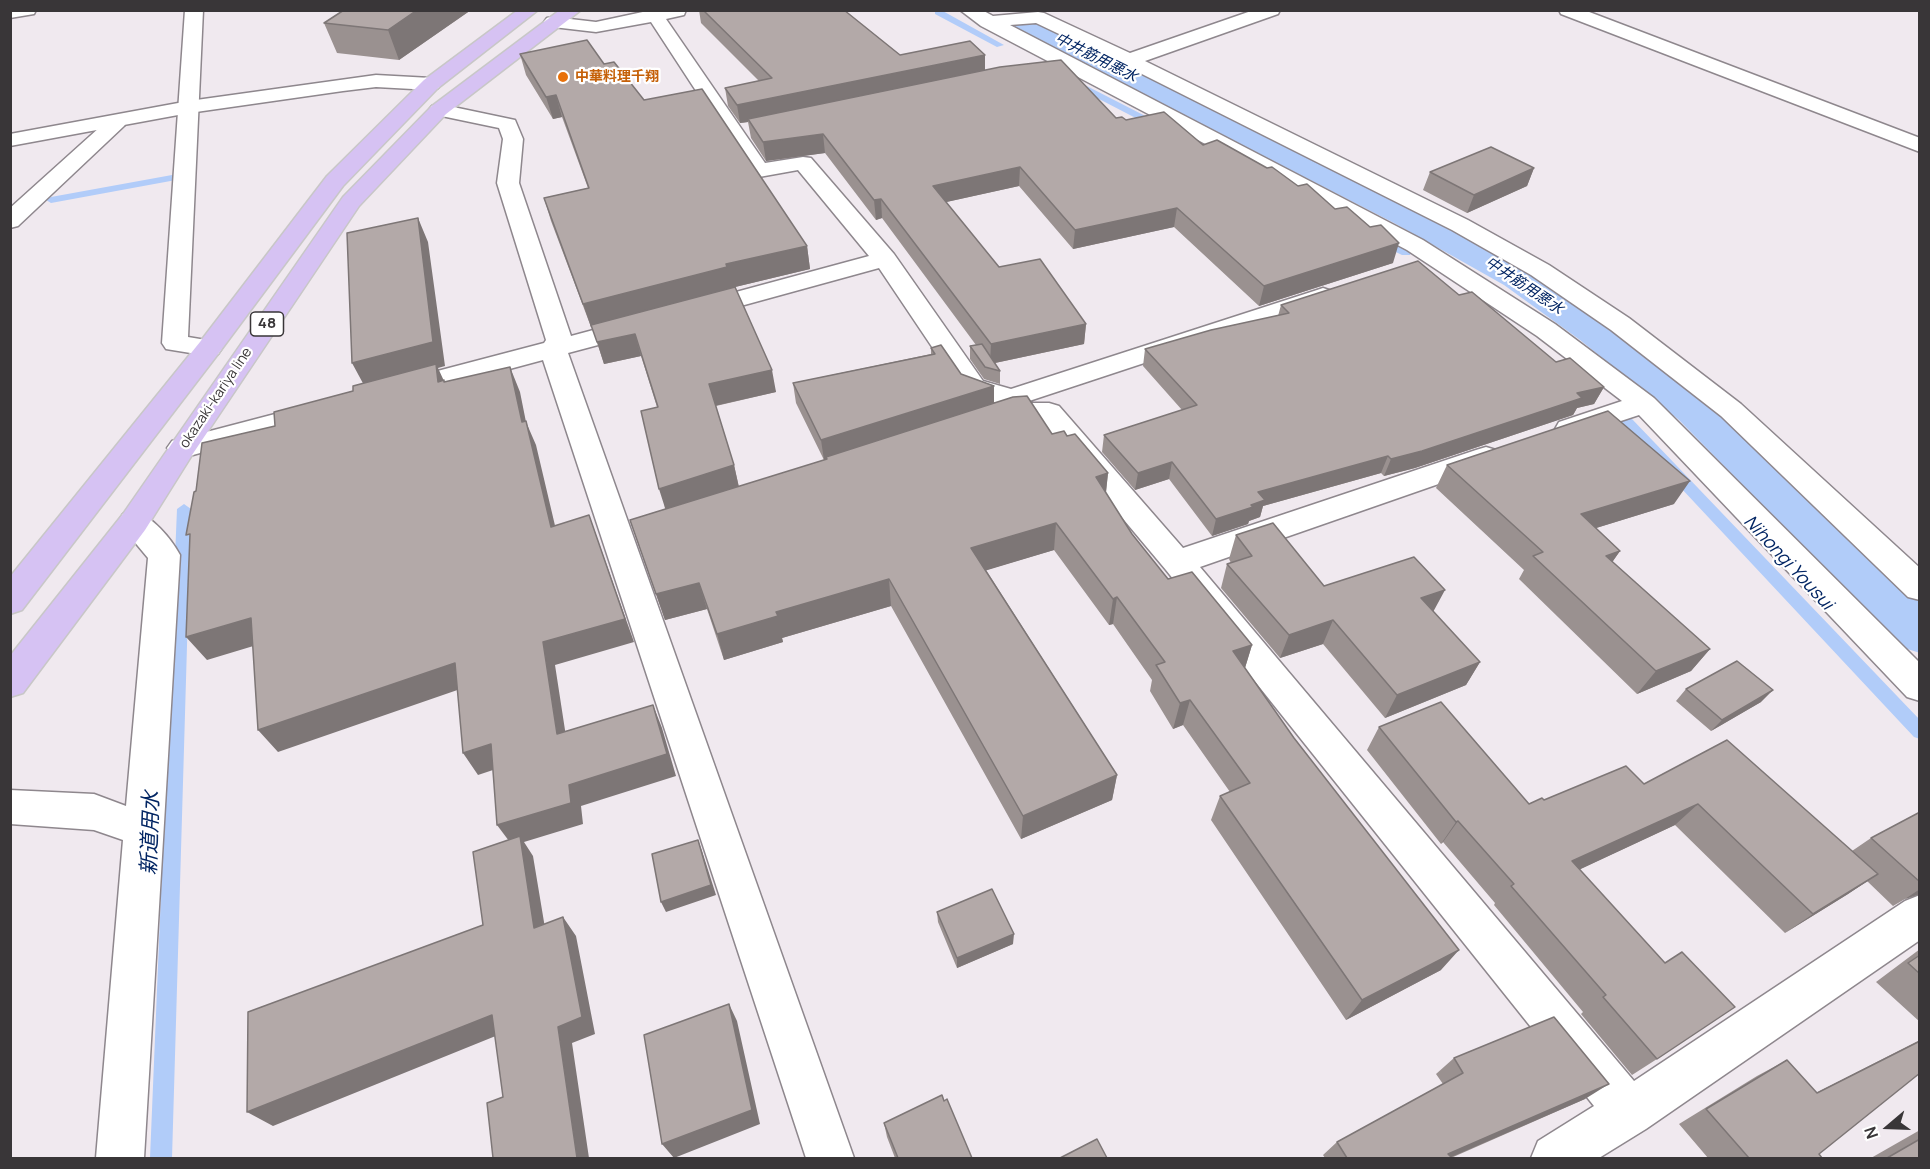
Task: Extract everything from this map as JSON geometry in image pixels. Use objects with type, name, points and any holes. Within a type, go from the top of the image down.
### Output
[{"type":"main road","name":"okazaki-kariya line","points":[[10,601],[209,348],[335,181],[435,97],[530,10]]},
{"type":"main road","name":"okazaki-kariya line","points":[[10,683],[134,522],[182,448],[351,202],[435,97],[563,16]]},
{"type":"street","points":[[194,10],[175,343],[209,348]]},
{"type":"street","points":[[563,16],[596,27],[680,10]]},
{"type":"street","points":[[1129,60],[1272,10]]},
{"type":"street","points":[[1567,10],[1920,146]]},
{"type":"street","points":[[655,15],[759,170],[803,163],[885,260],[973,387],[1010,405],[1049,412],[1176,562],[1629,1113]]},
{"type":"street","points":[[977,16],[1038,16],[1460,225],[1540,270],[1620,324],[1731,410],[1920,588]]},
{"type":"street","points":[[977,16],[1426,252],[1546,330],[1644,404],[1920,687]]},
{"type":"street","points":[[1043,68],[1066,63]]},
{"type":"street","points":[[10,140],[189,107],[376,81],[435,97],[508,124],[513,139],[508,183],[559,340],[553,349]]},
{"type":"street","points":[[10,221],[117,122]]},
{"type":"street","points":[[734,133],[757,129]]},
{"type":"street","points":[[1402,270],[1460,225]]},
{"type":"street","points":[[379,395],[885,260]]},
{"type":"street","points":[[964,428],[1010,405],[1347,288]]},
{"type":"street","points":[[553,349],[629,536],[830,1158]]},
{"type":"street","points":[[1176,562],[1644,404]]},
{"type":"street","points":[[182,448],[344,405]]},
{"type":"street","points":[[120,1158],[164,555],[134,522]]},
{"type":"street","points":[[10,807],[94,812],[144,830]]},
{"type":"street","points":[[1555,1158],[1629,1113],[1920,915]]},
{"type":"building","points":[[344,10],[417,10],[388,30],[324,23]]},
{"type":"building","points":[[703,10],[844,10],[900,55],[970,41],[985,55],[737,105],[725,88],[772,78]]},
{"type":"building","points":[[587,40],[604,64],[614,62],[644,100],[702,89],[807,246],[726,264],[727,267],[583,304],[544,198],[589,188],[556,95],[546,97],[520,54]]},
{"type":"building","points":[[1061,60],[1116,118],[1122,117],[1126,120],[1164,112],[1203,145],[1217,140],[1267,168],[1272,167],[1298,186],[1307,184],[1335,209],[1347,207],[1370,227],[1381,225],[1399,243],[1264,286],[1177,208],[1075,230],[1020,167],[933,186],[999,267],[1040,259],[1086,324],[991,344],[881,199],[874,200],[823,134],[763,142],[748,119],[1000,67]]},
{"type":"building","points":[[1491,147],[1534,168],[1474,195],[1430,172]]},
{"type":"building","points":[[418,218],[433,342],[352,363],[347,233]]},
{"type":"building","points":[[1418,261],[1459,295],[1472,292],[1556,362],[1570,358],[1604,387],[1577,393],[1582,398],[1422,451],[1391,459],[1388,456],[1258,492],[1265,500],[1251,505],[1253,507],[1216,519],[1172,462],[1138,473],[1104,435],[1197,405],[1145,349],[1211,330],[1289,313],[1281,305]]},
{"type":"building","points":[[735,287],[772,370],[709,384],[734,465],[659,489],[641,411],[658,407],[635,334],[597,342],[591,325]]},
{"type":"building","points":[[982,344],[1000,371],[985,367],[970,346]]},
{"type":"building","points":[[941,345],[961,374],[994,386],[821,440],[793,383],[935,354],[931,348]]},
{"type":"building","points":[[436,364],[438,382],[510,367],[522,422],[526,421],[551,527],[589,515],[625,619],[543,642],[557,734],[653,705],[667,754],[569,785],[571,803],[497,825],[491,744],[463,753],[455,663],[258,730],[251,618],[186,637],[190,534],[186,535],[196,491],[202,443],[275,426],[274,412],[353,391],[353,386]]},
{"type":"building","points":[[1027,396],[1052,434],[1064,431],[1067,436],[1075,434],[1108,473],[1096,477],[1132,534],[1168,579],[1192,572],[1252,645],[1233,651],[1294,738],[1459,950],[1362,1000],[1220,796],[1250,783],[1190,700],[1180,703],[1156,665],[1165,662],[1117,597],[1113,599],[1056,523],[971,548],[1117,775],[1023,816],[889,579],[776,612],[778,616],[717,634],[699,583],[656,594],[630,520],[827,459],[826,457],[1013,397]]},
{"type":"building","points":[[1608,411],[1690,481],[1581,514],[1620,551],[1606,556],[1710,649],[1656,671],[1533,556],[1543,552],[1447,465]]},
{"type":"building","points":[[1273,523],[1324,586],[1414,557],[1445,590],[1421,598],[1480,662],[1397,695],[1333,620],[1289,635],[1227,564],[1252,556],[1236,535]]},
{"type":"building","points":[[1737,661],[1773,690],[1722,720],[1686,689]]},
{"type":"building","points":[[1441,702],[1529,804],[1626,766],[1644,784],[1727,740],[1878,874],[1813,914],[1698,804],[1572,861],[1665,963],[1682,952],[1735,1007],[1657,1059],[1603,997],[1606,995],[1511,886],[1514,884],[1458,821],[1456,822],[1379,727]]},
{"type":"building","points":[[1920,812],[1920,882],[1871,838]]},
{"type":"building","points":[[520,836],[534,928],[563,917],[582,1017],[558,1027],[577,1158],[493,1158],[487,1103],[503,1097],[492,1015],[247,1112],[248,1012],[483,925],[473,852]]},
{"type":"building","points":[[698,840],[711,885],[661,902],[652,854]]},
{"type":"building","points":[[992,889],[1014,934],[957,958],[937,912]]},
{"type":"building","points":[[1920,955],[1920,974],[1908,963]]},
{"type":"building","points":[[729,1004],[752,1110],[662,1144],[644,1035]]},
{"type":"building","points":[[1554,1017],[1609,1084],[1448,1154],[1452,1158],[1347,1158],[1337,1142],[1463,1073],[1454,1058]]},
{"type":"building","points":[[1920,1041],[1920,1073],[1819,1154],[1822,1158],[1749,1158],[1706,1109],[1787,1060],[1817,1093]]},
{"type":"building","points":[[942,1095],[944,1101],[947,1099],[972,1158],[898,1158],[884,1123]]},
{"type":"building","points":[[1097,1139],[1107,1158],[1060,1158]]},
{"type":"building","points":[[1920,1139],[1920,1158],[1887,1158]]},
{"type":"waterway","name":"Nihongi Yousui","points":[[938,12],[1000,45]]},
{"type":"waterway","name":"中井筋用悪水","points":[[1027,24],[1407,215],[1517,277],[1594,331],[1694,410],[1920,632]]},
{"type":"waterway","name":"Nihongi Yousui","points":[[1075,83],[1158,126]]},
{"type":"waterway","points":[[51,200],[172,178]]},
{"type":"waterway","name":"Nihongi Yousui","points":[[1379,240],[1406,253]]},
{"type":"waterway","name":"Nihongi Yousui","points":[[1627,422],[1920,732]]},
{"type":"waterway","name":"新道用水","points":[[161,1158],[184,509]]},
{"type":"place","name":"中華料理千翔","points":[[563,77]]}]
